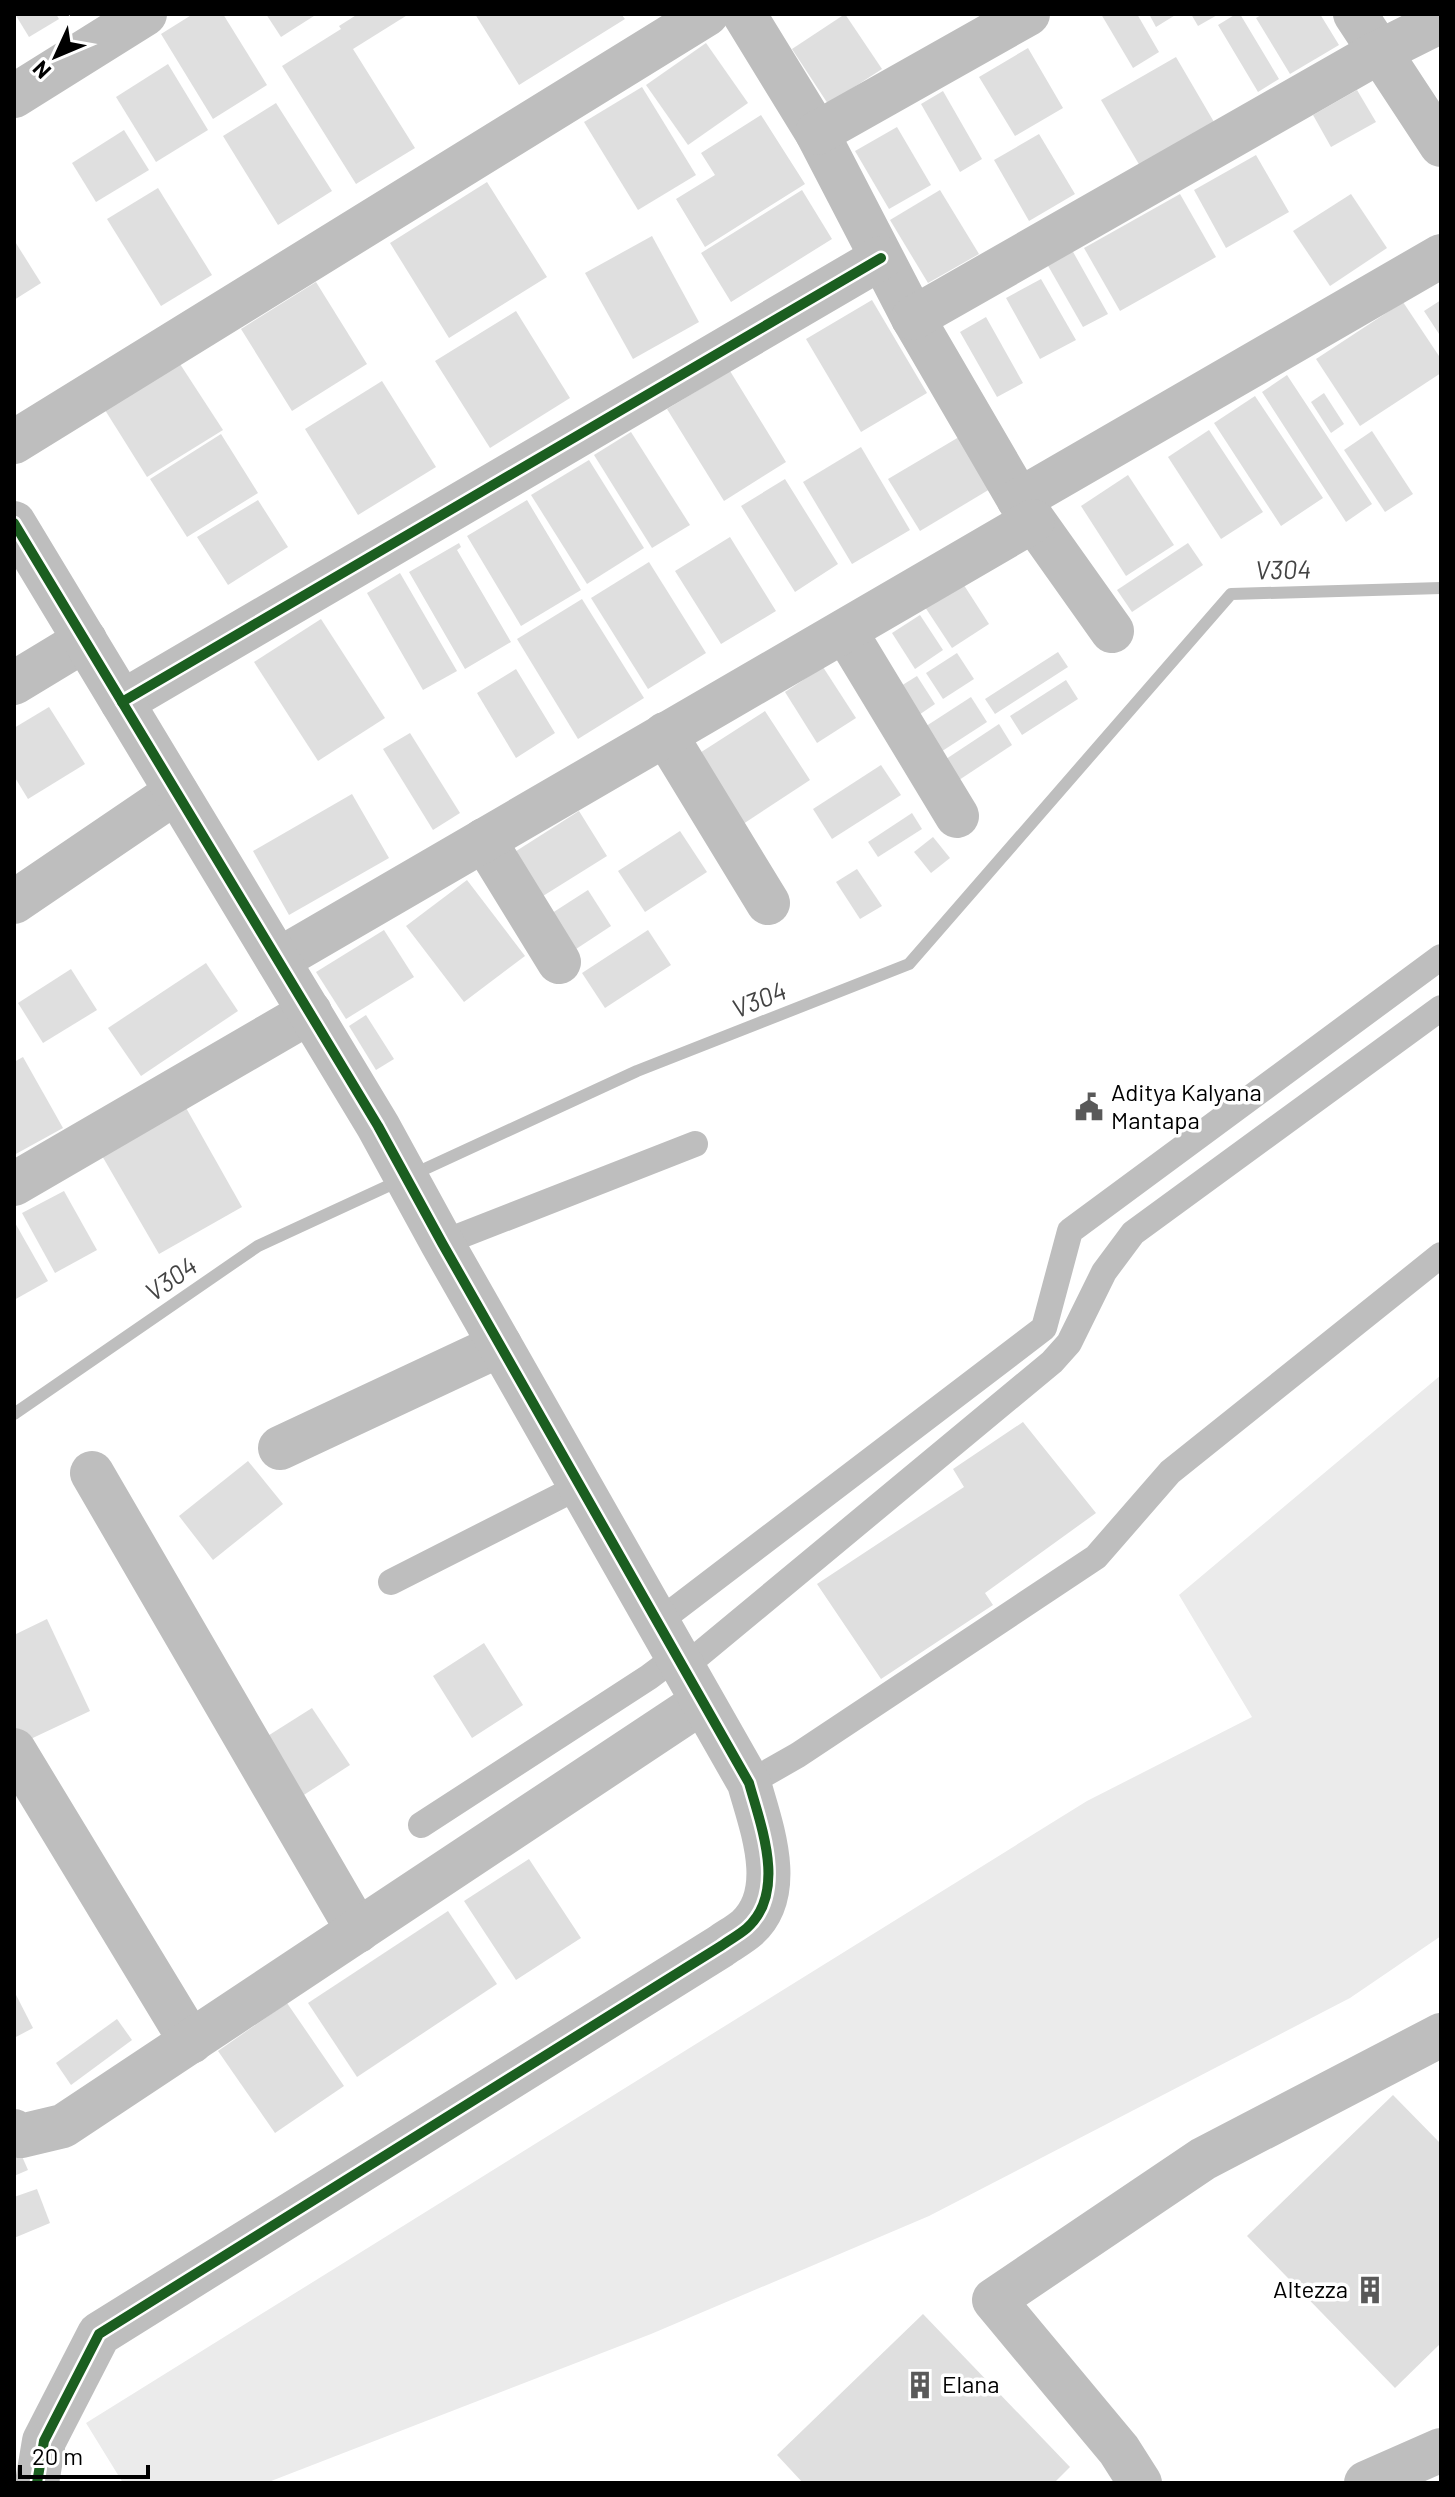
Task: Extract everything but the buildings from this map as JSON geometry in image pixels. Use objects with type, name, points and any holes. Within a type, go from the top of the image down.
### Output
[{"type":"street","points":[[14,96],[145,14]]},
{"type":"street","points":[[14,442],[707,14]]},
{"type":"street","points":[[744,14],[817,133],[913,318],[1026,510],[1112,631]]},
{"type":"street","points":[[817,133],[1028,14]]},
{"type":"street","points":[[1355,14],[1441,145]]},
{"type":"street","points":[[913,318],[1379,52],[1441,21]]},
{"type":"street","points":[[278,960],[845,631],[1026,510],[1441,256]]},
{"type":"street","points":[[122,702],[881,258]]},
{"type":"street","points":[[14,523],[378,1126],[749,1783],[765,1839],[768,1871],[765,1899],[749,1926],[99,2334],[44,2441],[37,2483]]},
{"type":"street","points":[[845,631],[957,816]]},
{"type":"street","points":[[14,683],[85,640]]},
{"type":"street","points":[[665,734],[768,903]]},
{"type":"street","points":[[14,902],[176,792]]},
{"type":"street","points":[[484,840],[559,962]]},
{"type":"street","points":[[14,1184],[310,1012]]},
{"type":"street","points":[[280,1448],[500,1345]]},
{"type":"street","points":[[92,1473],[358,1931]]},
{"type":"street","points":[[14,2131],[21,2136],[63,2126],[358,1931],[680,1662]]},
{"type":"street","points":[[14,1750],[191,2042]]},
{"type":"street","points":[[1140,2483],[1119,2450],[994,2300],[1203,2159],[1441,2035]]},
{"type":"street","points":[[1366,2483],[1441,2450]]},
{"type":"lane","points":[[680,1662],[1044,1328],[1070,1231],[1441,957]]},
{"type":"lane","points":[[421,1825],[680,1662],[1052,1362],[1069,1343],[1104,1272],[1133,1233],[1441,1008]]},
{"type":"lane","points":[[435,1231],[695,1144]]},
{"type":"lane","points":[[749,1783],[798,1755],[1096,1557],[1170,1472],[1441,1255]]},
{"type":"lane","points":[[391,1582],[580,1486]]},
{"type":"shaded area","points":[[1441,1375],[1441,1936],[1350,1998],[929,2216],[651,2334],[266,2483],[123,2483],[86,2423],[1087,1801],[1252,1717],[1179,1595]]},
{"type":"waterway","name":"V304","points":[[14,1414],[258,1246],[637,1071],[909,964],[1231,594],[1441,588]]},
{"type":"cycle path","points":[[122,702],[881,258]]},
{"type":"cycle path","points":[[14,523],[378,1126],[749,1783],[768,1858],[766,1896],[759,1913],[747,1928],[99,2334],[44,2441],[37,2483]]},
{"type":"place","name":"Aditya Kalyana Mantapa","points":[[1089,1107]]},
{"type":"place","name":"Altezza","points":[[1370,2290]]},
{"type":"place","name":"Elana","points":[[920,2385]]}]
